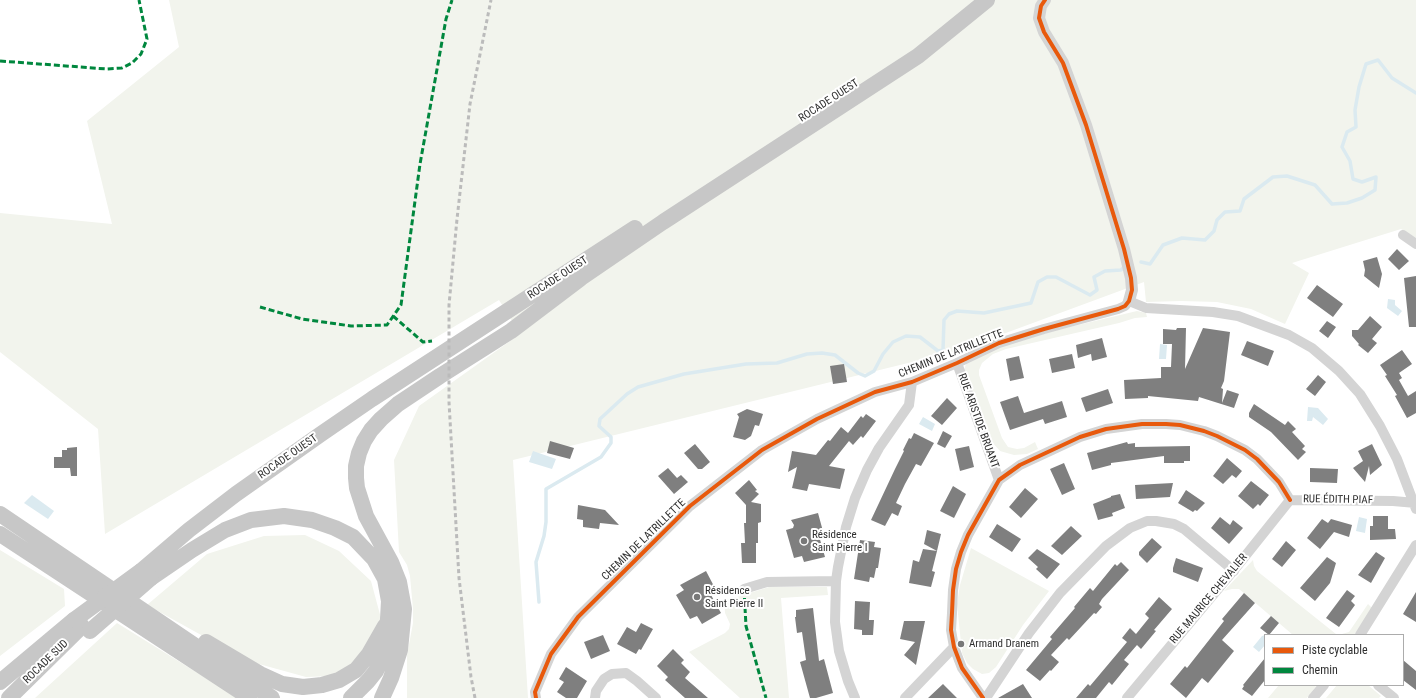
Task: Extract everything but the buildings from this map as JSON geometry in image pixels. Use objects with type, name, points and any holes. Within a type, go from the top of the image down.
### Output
[{"type":"main road","name":"ROCADE OUEST","points":[[146,574],[189,530],[236,494],[372,399],[986,0]]},
{"type":"main road","points":[[382,698],[391,678],[400,650],[404,609],[398,576],[366,516],[357,488],[356,478],[357,460],[364,441],[380,419],[398,404],[511,331],[581,278],[663,222],[918,56],[986,0]]},
{"type":"main road","points":[[0,514],[272,698]]},
{"type":"main road","points":[[0,682],[19,667],[82,626],[146,574],[232,527],[251,520],[284,516],[312,520],[335,528],[353,537],[374,559],[385,579],[389,601],[384,653],[376,671],[351,698]]},
{"type":"main road","points":[[0,534],[249,698]]},
{"type":"main road","points":[[144,612],[162,617],[260,674],[282,684],[303,687],[322,685],[339,680],[356,670],[369,654],[388,619]]},
{"type":"main road","points":[[16,698],[82,626]]},
{"type":"main road","name":"ROCADE SUD","points":[[9,698],[82,626]]},
{"type":"street","points":[[1045,0],[1041,6],[1039,18],[1044,32],[1063,62],[1086,125],[1131,278],[1132,290],[1129,301],[1146,308],[1213,312],[1238,316],[1289,335],[1312,348],[1338,371],[1360,394],[1380,426],[1397,460],[1415,505]]},
{"type":"street","points":[[1403,235],[1416,244]]},
{"type":"street","name":"CHEMIN DE LATRILLETTE","points":[[536,698],[535,692],[551,654],[578,617],[690,506],[762,450],[789,433],[875,392],[912,382],[999,344],[1044,329],[1118,309],[1125,306],[1129,301]]},
{"type":"street","name":"RUE ARISTIDE BRUANT","points":[[957,363],[999,480]]},
{"type":"street","points":[[855,698],[839,652],[835,622],[836,581],[846,527],[855,498],[867,470],[879,448],[909,405],[912,382]]},
{"type":"street","name":"RUE ÉDITH PIAF","points":[[985,698],[962,668],[954,647],[951,630],[953,590],[960,552],[999,480],[1020,465],[1080,437],[1106,428],[1118,426],[1142,424],[1180,425],[1204,431],[1231,442],[1245,450],[1258,459],[1279,482],[1290,500],[1393,500],[1415,505]]},
{"type":"street","name":"RUE MAURICE CHEVALIER","points":[[1127,698],[1234,571],[1290,500]]},
{"type":"street","points":[[985,698],[1029,633],[1060,593],[1106,546],[1130,528],[1147,521],[1174,524],[1184,529],[1234,571]]},
{"type":"street","points":[[1361,634],[1416,545]]},
{"type":"street","points":[[744,589],[768,582],[836,581]]},
{"type":"street","points":[[905,698],[954,647]]},
{"type":"street","points":[[594,698],[596,691],[604,680],[612,674],[626,673],[656,698]]},
{"type":"street","points":[[1313,698],[1323,686]]},
{"type":"street","points":[[1379,686],[1394,698]]},
{"type":"shaded area","points":[[169,0],[1416,0],[1416,238],[1401,229],[1292,263],[1309,273],[1285,324],[1251,309],[1217,302],[1146,302],[1144,282],[957,351],[513,460],[528,698],[407,698],[407,655],[413,623],[413,609],[410,576],[407,565],[399,552],[394,460],[419,406],[520,334],[499,300],[105,534],[98,429],[0,352],[0,213],[112,224],[87,121],[179,47]]},
{"type":"shaded area","points":[[1388,299],[1395,300],[1395,305],[1402,311],[1398,316],[1387,308]]},
{"type":"shaded area","points":[[1137,311],[1146,313],[1147,317],[1135,318],[1006,349],[993,354],[982,363],[979,370],[979,375],[1002,438],[1008,447],[1017,449],[1024,448],[1035,442],[1038,449],[1027,454],[1014,455],[1000,451],[991,441],[964,370],[966,364],[990,350],[1057,330]]},
{"type":"shaded area","points":[[1160,344],[1167,345],[1166,359],[1159,359]]},
{"type":"shaded area","points":[[1308,407],[1318,408],[1328,419],[1323,425],[1313,417],[1312,421],[1307,421]]},
{"type":"shaded area","points":[[923,417],[935,424],[932,431],[919,424]]},
{"type":"shaded area","points":[[533,451],[556,459],[552,469],[529,462]]},
{"type":"shaded area","points":[[32,495],[54,511],[48,519],[24,503]]},
{"type":"shaded area","points":[[1359,517],[1367,519],[1365,533],[1356,531]]},
{"type":"shaded area","points":[[305,535],[339,551],[371,581],[382,622],[370,657],[333,676],[306,677],[248,661],[147,605],[207,554],[264,536]]},
{"type":"shaded area","points":[[971,548],[1049,591],[1023,625],[996,667],[989,673],[982,674],[973,669],[967,663],[962,653],[957,604],[960,585]]},
{"type":"shaded area","points":[[0,550],[64,589],[65,606],[0,656]]},
{"type":"shaded area","points":[[1253,560],[1257,571],[1336,634],[1292,634],[1239,589],[1224,591]]},
{"type":"shaded area","points":[[769,587],[827,587],[828,595],[781,598],[789,698],[740,698],[689,652],[725,633],[729,629],[730,624],[725,613],[724,601]]},
{"type":"shaded area","points":[[1368,604],[1372,608],[1355,634],[1342,634],[1349,632]]},
{"type":"shaded area","points":[[117,623],[238,698],[35,698]]},
{"type":"shaded area","points":[[1264,635],[1264,646],[1259,652],[1253,647]]},
{"type":"shaded area","points":[[1278,686],[1316,686],[1307,698],[1268,698]]},
{"type":"shaded area","points":[[1336,686],[1369,686],[1381,696],[1379,698],[1326,698]]},
{"type":"waterway","points":[[1141,262],[1150,264],[1163,245],[1182,238],[1205,240],[1214,231],[1217,220],[1225,212],[1240,211],[1244,199],[1273,177],[1287,176],[1315,185],[1332,204],[1347,203],[1362,198],[1375,190],[1376,177],[1362,182],[1353,179],[1350,161],[1342,147],[1347,132],[1356,127],[1355,110],[1359,87],[1366,64],[1378,60],[1392,78],[1416,93]]},
{"type":"waterway","points":[[539,602],[536,562],[544,536],[546,522],[546,489],[601,457],[611,443],[611,437],[599,426],[600,419],[627,394],[638,387],[684,374],[746,364],[777,363],[807,354],[822,353],[835,355],[858,373],[865,376],[874,371],[883,354],[893,342],[906,336],[920,337],[938,351],[943,350],[944,320],[949,314],[957,311],[984,313],[1031,303],[1038,282],[1047,277],[1056,277],[1090,295],[1097,290],[1094,277],[1105,271],[1121,270],[1124,267]]},
{"type":"railway","points":[[475,698],[459,578],[449,402],[449,305],[470,104],[491,0]]},
{"type":"marked path","points":[[0,61],[107,69],[122,68],[132,63],[141,54],[147,39],[139,0]]},
{"type":"marked path","points":[[260,307],[302,319],[351,326],[387,325],[401,305],[420,164],[446,19],[452,0]]},
{"type":"marked path","points":[[393,316],[423,342],[432,341]]},
{"type":"marked path","points":[[744,589],[746,626],[766,698]]},
{"type":"cycle path","points":[[536,698],[535,692],[551,654],[578,617],[690,506],[762,450],[817,419],[875,392],[912,382],[999,343],[1118,309],[1125,306],[1129,301],[1132,290],[1131,278],[1124,249],[1086,125],[1063,63],[1044,32],[1039,18],[1041,6],[1045,0]]},
{"type":"cycle path","points":[[983,698],[962,668],[954,647],[951,630],[953,590],[956,569],[968,535],[999,480],[1020,465],[1080,437],[1106,429],[1142,424],[1180,425],[1204,431],[1245,450],[1257,459],[1279,482],[1290,500]]},
{"type":"place","name":"Résidence Saint Pierre I","points":[[804,541]]},
{"type":"place","name":"Résidence Saint Pierre II","points":[[697,597]]},
{"type":"place","name":"Armand Dranem","points":[[961,644]]}]
